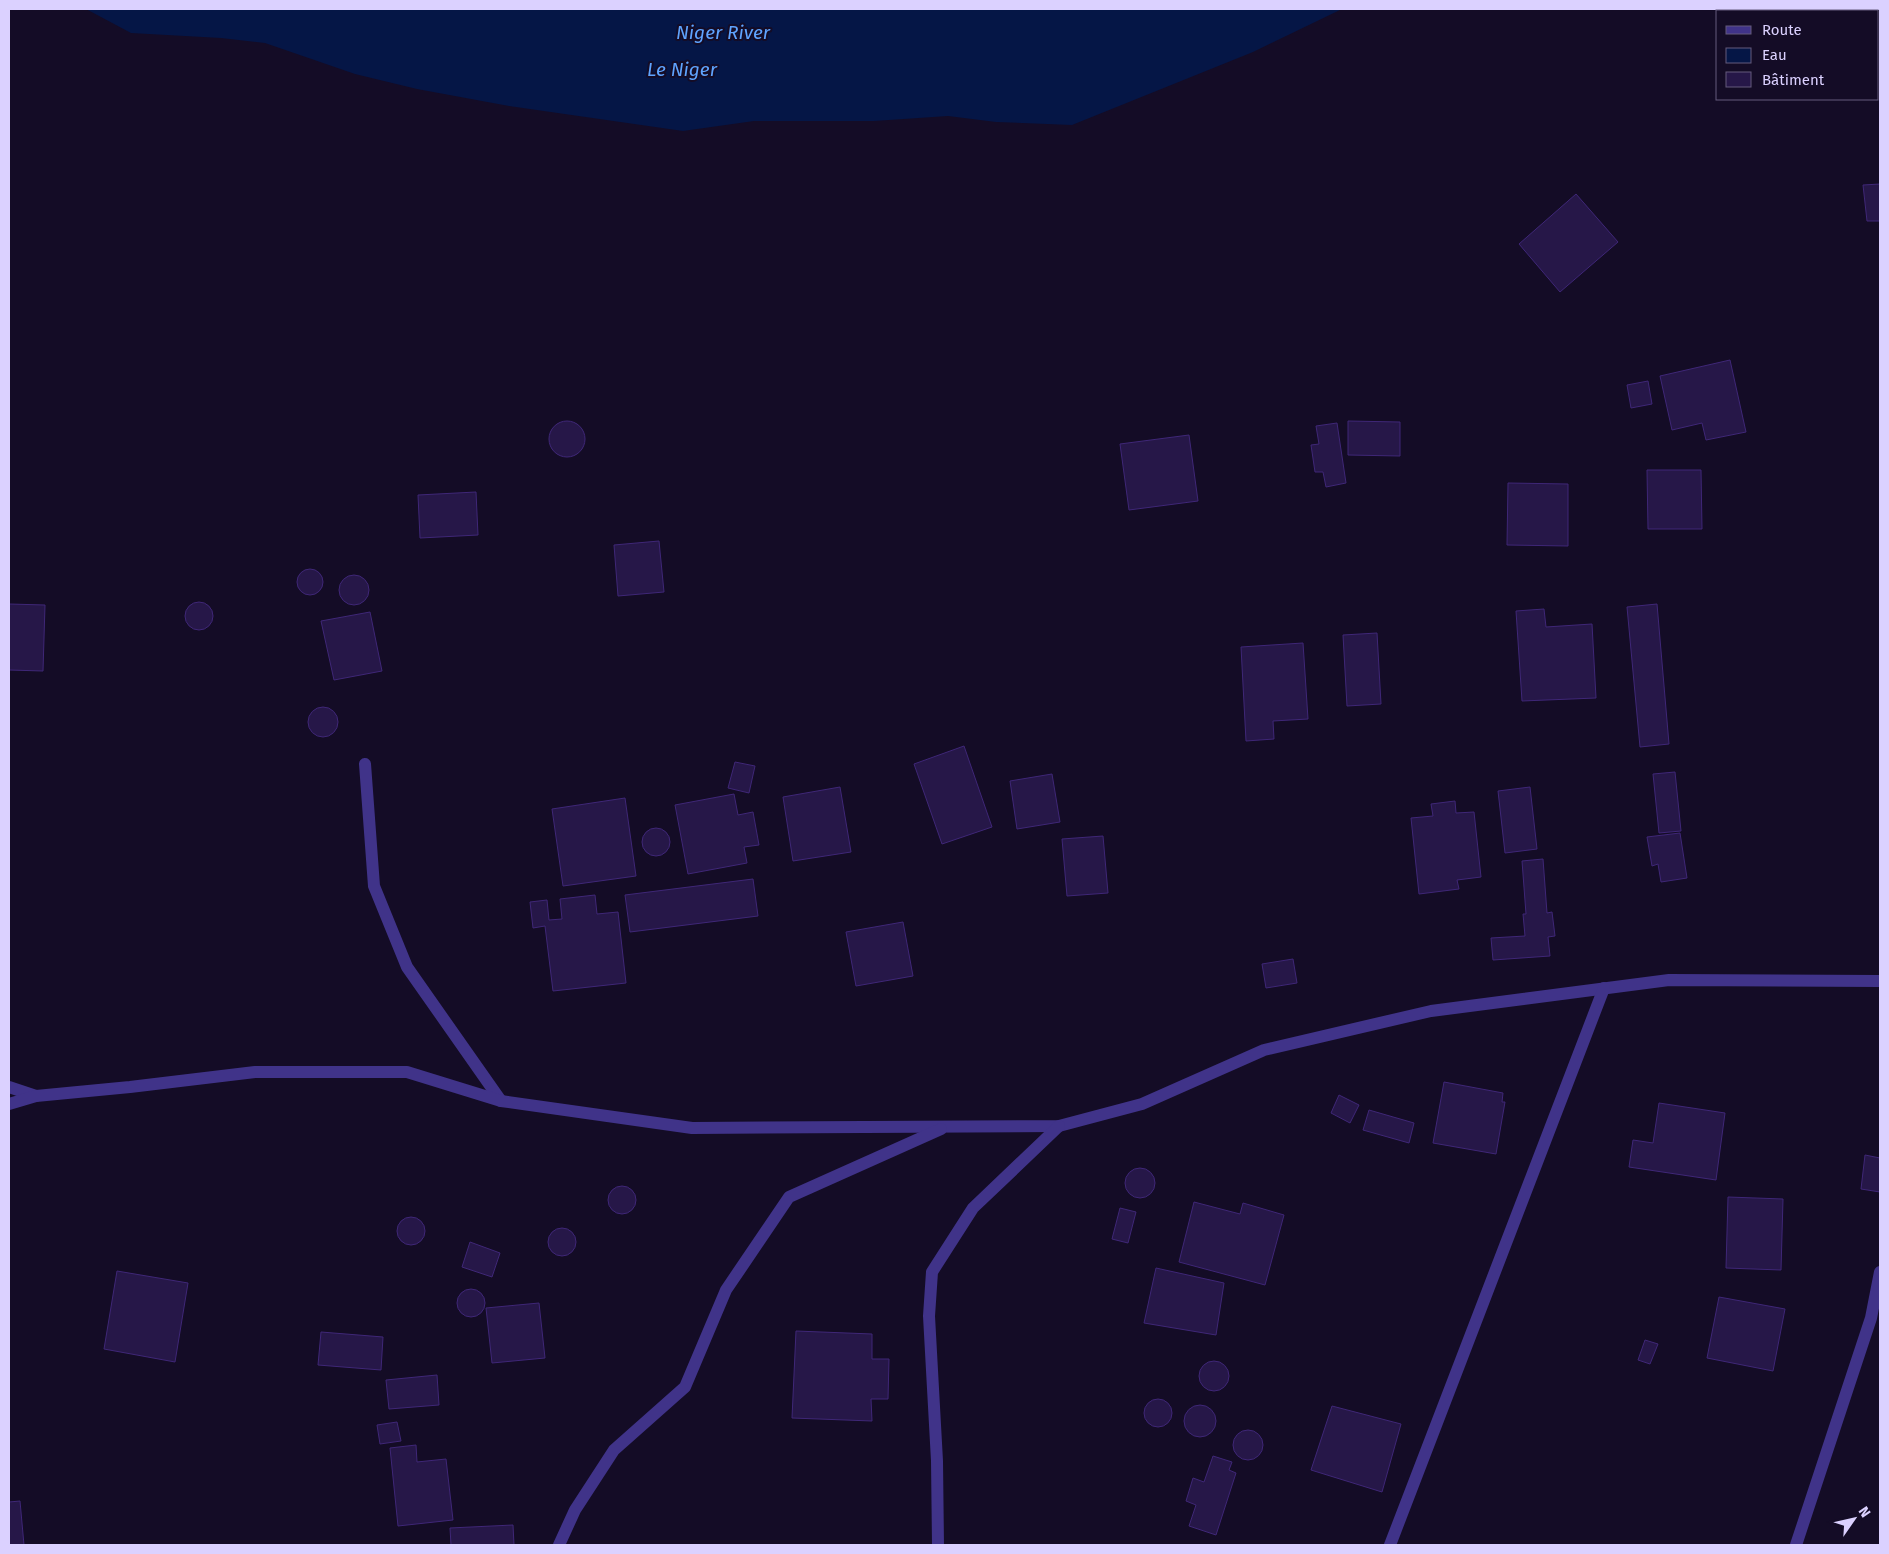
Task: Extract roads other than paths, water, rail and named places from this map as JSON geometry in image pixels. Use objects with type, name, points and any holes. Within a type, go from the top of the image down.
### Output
[{"type":"street","points":[[365,764],[374,886],[407,967],[501,1101]]},
{"type":"street","points":[[9,1104],[36,1096],[254,1072],[407,1072],[501,1101],[692,1128],[1059,1126],[1142,1104],[1264,1050],[1431,1011],[1669,980],[1880,980]]},
{"type":"street","points":[[1390,1545],[1604,988]]},
{"type":"street","points":[[9,1087],[36,1096]]},
{"type":"street","points":[[938,1545],[937,1461],[929,1316],[932,1272],[973,1208],[1059,1126]]},
{"type":"street","points":[[559,1545],[575,1510],[614,1450],[685,1387],[726,1290],[789,1197],[946,1127]]},
{"type":"street","points":[[1796,1545],[1871,1318],[1880,1272]]},
{"type":"water","name":"Le Niger","points":[[86,9],[1342,9],[1253,52],[1072,125],[996,122],[948,116],[874,121],[754,121],[683,131],[509,106],[417,89],[355,74],[265,43],[221,38],[131,33]]},
{"type":"water label","name":"Niger River","points":[[723,32]]}]
